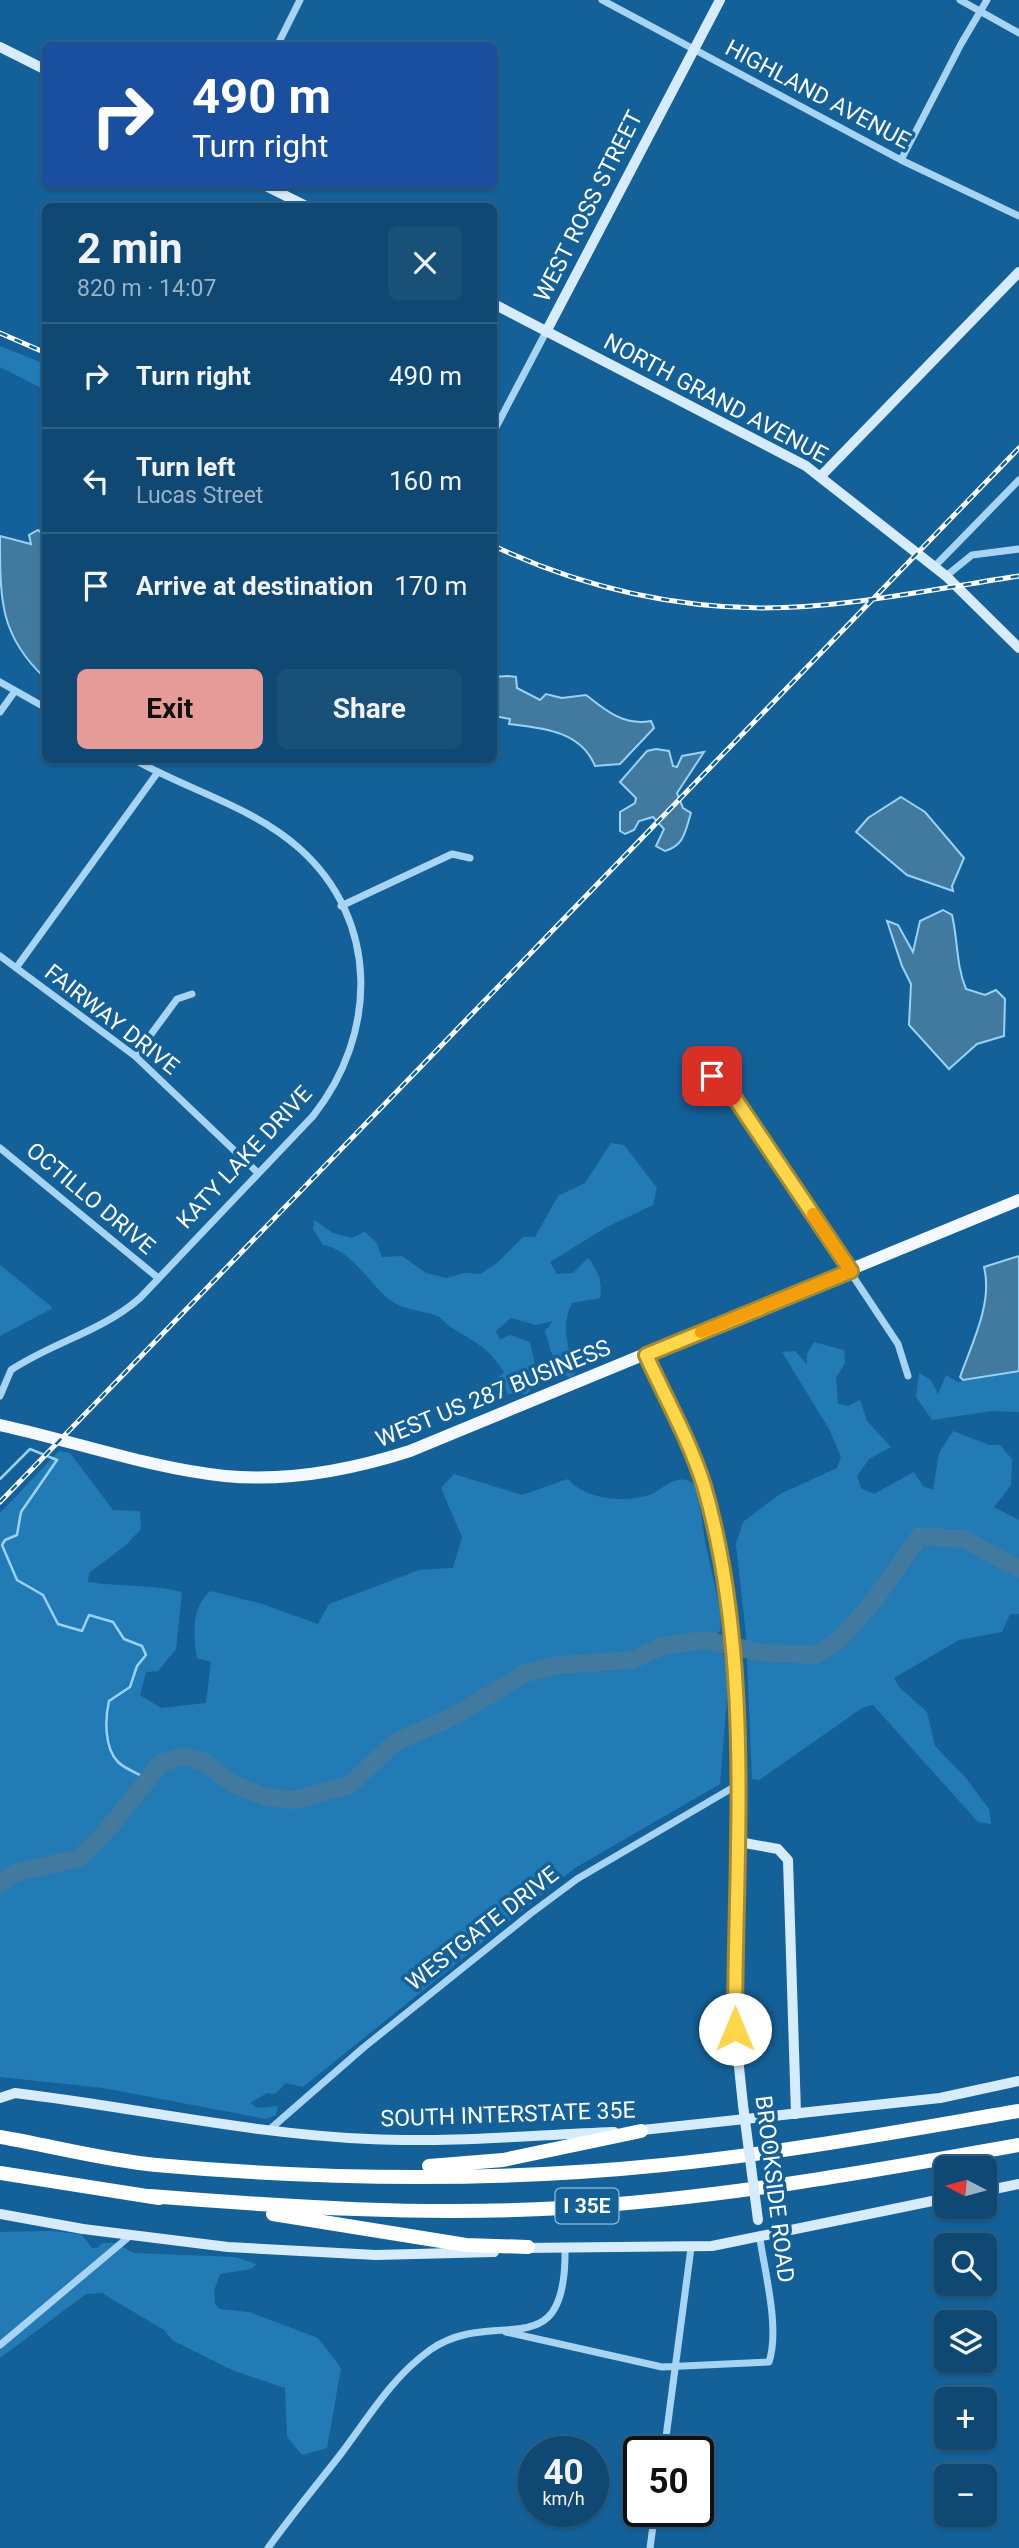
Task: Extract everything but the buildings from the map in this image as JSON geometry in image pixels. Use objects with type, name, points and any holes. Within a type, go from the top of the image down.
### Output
[{"type":"highway","name":"I 35E","points":[[3,2137],[153,2165],[348,2176],[502,2174],[661,2165],[889,2134],[1019,2110]]},
{"type":"highway","points":[[348,2176],[376,2168],[503,2160],[641,2131]]},
{"type":"highway","name":"I 35E","points":[[0,2173],[150,2196],[341,2210],[562,2208],[701,2197],[819,2181],[1019,2145]]},
{"type":"highway","points":[[150,2196],[466,2245],[528,2247]]},
{"type":"main road","name":"WEST ROSS STREET","points":[[546,332],[720,0]]},
{"type":"main road","points":[[0,47],[42,68]]},
{"type":"main road","points":[[272,189],[300,203]]},
{"type":"main road","points":[[821,476],[1019,272]]},
{"type":"main road","name":"NORTH GRAND AVENUE","points":[[497,306],[776,449],[821,476],[946,576],[1019,648]]},
{"type":"main road","name":"WEST US 287 BUSINESS","points":[[0,1425],[226,1476],[314,1474],[361,1466],[410,1451],[1019,1200]]},
{"type":"main road","name":"BROOKSIDE ROAD","points":[[646,1355],[703,1484],[725,1577],[739,1784],[735,2029],[760,2239]]},
{"type":"main road","points":[[739,1842],[778,1849],[788,1860],[796,2114]]},
{"type":"main road","name":"SOUTH INTERSTATE 35E","points":[[0,2098],[15,2093],[269,2131],[370,2140],[504,2138],[641,2131],[796,2114],[940,2098],[1019,2081]]},
{"type":"main road","points":[[998,2188],[1019,2184]]},
{"type":"main road","points":[[0,2214],[228,2247],[363,2255],[490,2252],[528,2247],[691,2248],[760,2239],[877,2211],[934,2201]]},
{"type":"street","points":[[279,42],[300,0]]},
{"type":"street","name":"HIGHLAND AVENUE","points":[[601,0],[901,160],[1019,216]]},
{"type":"street","points":[[960,0],[1019,33]]},
{"type":"street","points":[[901,160],[987,0]]},
{"type":"street","name":"WEST ROSS STREET","points":[[497,425],[546,332]]},
{"type":"street","points":[[934,567],[1019,480]]},
{"type":"street","points":[[946,576],[972,555],[1019,549]]},
{"type":"street","points":[[0,682],[42,706]]},
{"type":"street","points":[[0,712],[15,691]]},
{"type":"street","name":"KATY LAKE DRIVE","points":[[0,1396],[12,1370],[119,1315],[157,1277],[331,1093],[345,1066],[356,1034],[362,1006],[362,979],[349,921],[321,871],[298,847],[250,815],[141,763]]},
{"type":"street","points":[[16,968],[158,772]]},
{"type":"street","points":[[341,906],[453,854],[470,858]]},
{"type":"street","name":"FAIRWAY DRIVE","points":[[0,956],[135,1056],[258,1173]]},
{"type":"street","points":[[135,1056],[177,999],[192,994]]},
{"type":"street","points":[[691,1065],[712,1076],[732,1094],[898,1344],[908,1376]]},
{"type":"street","name":"OCTILLO DRIVE","points":[[0,1148],[157,1277]]},
{"type":"street","name":"WESTGATE DRIVE","points":[[269,2131],[363,2048],[577,1879],[739,1784]]},
{"type":"street","points":[[0,2345],[131,2235]]},
{"type":"street","name":"BROOKSIDE ROAD","points":[[675,2368],[769,2362],[773,2346],[760,2239]]},
{"type":"street","points":[[268,2548],[341,2454],[387,2388],[424,2355],[444,2342],[536,2325],[559,2305],[565,2248]]},
{"type":"street","points":[[666,2436],[691,2248]]},
{"type":"street","points":[[499,2330],[630,2361],[675,2368]]},
{"type":"street","points":[[650,2548],[653,2527]]},
{"type":"shaded area","points":[[0,346],[42,363],[42,388],[0,367]]},
{"type":"shaded area","points":[[38,530],[42,534],[42,675],[30,663],[11,632],[2,598],[0,536],[31,544],[29,535]]},
{"type":"shaded area","points":[[497,677],[516,677],[517,688],[540,700],[546,694],[562,698],[586,695],[616,716],[632,721],[651,721],[654,728],[620,764],[595,766],[589,754],[571,738],[535,727],[509,724],[510,719],[497,717]]},
{"type":"shaded area","points":[[647,751],[669,751],[673,766],[677,767],[682,756],[704,752],[677,793],[683,808],[691,813],[685,831],[677,845],[665,851],[656,846],[664,829],[653,817],[639,821],[634,830],[625,834],[620,831],[620,812],[635,803],[636,798],[620,782]]},
{"type":"shaded area","points":[[901,797],[925,812],[964,858],[952,886],[953,891],[907,875],[856,832],[868,818]]},
{"type":"shaded area","points":[[943,910],[952,915],[960,971],[966,989],[985,995],[996,990],[1005,999],[1004,1036],[977,1044],[949,1069],[909,1025],[911,984],[887,921],[898,925],[913,952],[920,921]]},
{"type":"shaded area","points":[[611,1143],[624,1145],[657,1188],[653,1205],[605,1228],[550,1262],[557,1274],[573,1273],[588,1258],[600,1281],[600,1298],[572,1303],[568,1312],[566,1337],[576,1372],[571,1378],[558,1372],[559,1363],[551,1352],[545,1331],[553,1321],[536,1325],[511,1318],[496,1331],[500,1340],[510,1335],[530,1342],[536,1375],[527,1394],[508,1394],[498,1378],[504,1372],[487,1351],[437,1316],[391,1301],[349,1258],[332,1247],[323,1245],[313,1229],[314,1220],[333,1233],[352,1238],[365,1232],[376,1242],[382,1257],[402,1256],[426,1273],[446,1278],[465,1273],[480,1274],[496,1264],[523,1237],[535,1237],[558,1196],[585,1183]]},
{"type":"shaded area","points":[[1019,1256],[1019,1371],[963,1380],[960,1377],[984,1309],[984,1267]]},
{"type":"shaded area","points":[[0,1265],[53,1308],[0,1336]]},
{"type":"shaded area","points":[[814,1342],[844,1350],[845,1363],[836,1378],[838,1404],[848,1406],[860,1400],[867,1421],[891,1447],[869,1459],[857,1476],[861,1488],[874,1494],[914,1472],[923,1486],[933,1490],[939,1453],[953,1431],[989,1445],[1000,1445],[1012,1459],[1011,1485],[994,1507],[1019,1520],[1019,1614],[1010,1614],[1002,1632],[959,1640],[894,1678],[899,1687],[927,1712],[935,1746],[965,1777],[989,1809],[991,1824],[978,1822],[873,1705],[862,1708],[759,1780],[752,1779],[746,1635],[736,1544],[743,1522],[780,1494],[837,1468],[841,1457],[829,1429],[782,1352],[795,1351],[807,1365],[807,1354]]},
{"type":"shaded area","points":[[1019,1371],[1019,1412],[992,1411],[932,1420],[916,1397],[919,1373],[931,1380],[938,1394],[946,1375],[958,1382]]},
{"type":"shaded area","points":[[59,1451],[70,1453],[113,1510],[140,1511],[141,1529],[126,1545],[89,1573],[88,1582],[182,1592],[176,1649],[158,1671],[146,1672],[140,1695],[161,1708],[206,1703],[211,1662],[197,1658],[194,1631],[199,1605],[210,1591],[262,1604],[318,1624],[329,1604],[419,1570],[453,1568],[462,1537],[441,1488],[454,1474],[522,1495],[568,1479],[575,1486],[595,1495],[618,1499],[649,1495],[677,1480],[690,1482],[697,1487],[705,1541],[720,1609],[721,1629],[711,1643],[726,1657],[727,1698],[720,1784],[575,1868],[303,2087],[286,2083],[275,2094],[267,2093],[250,2103],[258,2108],[278,2106],[276,2115],[266,2119],[103,2088],[0,2077],[0,1513]]},
{"type":"shaded area","points":[[50,2231],[81,2234],[92,2248],[97,2248],[102,2243],[115,2243],[134,2253],[235,2257],[257,2264],[251,2269],[220,2274],[214,2291],[215,2304],[220,2309],[249,2312],[318,2338],[341,2368],[327,2448],[302,2455],[287,2437],[285,2388],[232,2370],[172,2340],[164,2330],[102,2293],[86,2294],[0,2358],[0,2232]]},
{"type":"waterway","points":[[0,1479],[30,1449],[57,1460],[21,1512],[17,1535],[5,1540],[2,1545],[17,1580],[43,1595],[58,1624],[82,1631],[89,1615],[113,1622],[124,1639],[142,1646],[146,1655],[137,1666],[130,1687],[109,1701],[107,1733],[110,1749],[118,1762],[148,1779]]},
{"type":"waterway","points":[[0,1883],[15,1873],[79,1858],[104,1834],[161,1763],[183,1756],[204,1762],[233,1784],[265,1797],[294,1800],[350,1785],[394,1743],[456,1715],[526,1673],[559,1665],[633,1660],[662,1646],[705,1640],[763,1653],[815,1655],[838,1641],[872,1603],[920,1536],[964,1539],[1019,1569]]},
{"type":"railway","points":[[0,333],[42,351]]},
{"type":"railway","points":[[0,1502],[1019,448]]},
{"type":"railway","points":[[497,547],[558,572],[624,591],[726,607],[825,605],[1019,576]]},
{"type":"slow traffic","points":[[701,1332],[851,1271],[813,1214]]},
{"type":"route","points":[[712,1076],[732,1094],[851,1271],[646,1355],[703,1484],[728,1598],[741,1801],[735,1931],[735,2029]]}]
